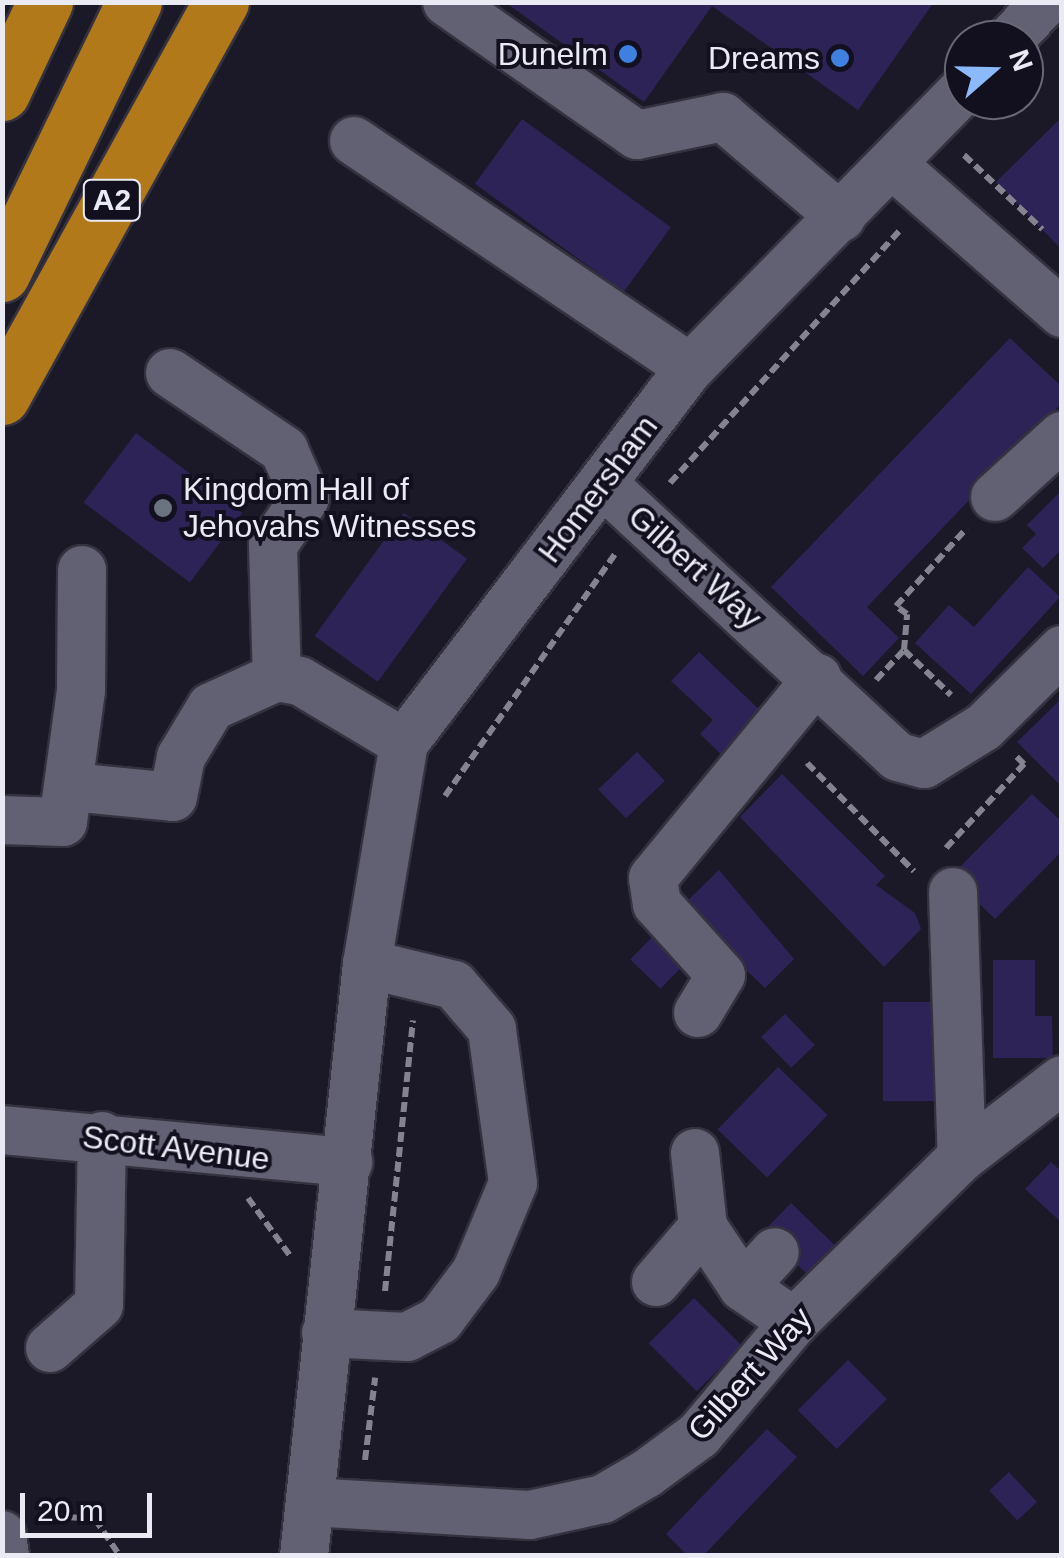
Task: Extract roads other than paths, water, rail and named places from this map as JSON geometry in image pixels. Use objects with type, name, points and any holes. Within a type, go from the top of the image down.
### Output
[{"type":"highway","points":[[2,93],[45,2]]},
{"type":"highway","name":"A2","points":[[2,274],[134,2]]},
{"type":"highway","name":"A2","points":[[2,397],[221,2]]},
{"type":"street","points":[[447,2],[637,134],[723,117],[841,217]]},
{"type":"street","name":"Homersham","points":[[304,1556],[368,964],[404,743],[690,368],[944,110]]},
{"type":"street","points":[[354,141],[690,368]]},
{"type":"street","points":[[894,164],[927,202],[1062,313]]},
{"type":"street","points":[[170,372],[284,450],[306,498],[273,545],[277,677]]},
{"type":"street","points":[[995,497],[1062,436]]},
{"type":"street","name":"Gilbert Way","points":[[602,483],[898,756],[924,764],[984,727],[1062,650]]},
{"type":"street","points":[[2,820],[62,822],[71,787],[82,570]]},
{"type":"street","points":[[71,787],[173,797],[181,757],[211,707],[277,677],[300,681],[404,743]]},
{"type":"street","points":[[698,1013],[721,976],[658,904],[652,878],[832,693]]},
{"type":"street","points":[[953,892],[962,1158]]},
{"type":"street","points":[[326,1333],[408,1338],[440,1320],[476,1272],[513,1183],[492,1029],[454,985],[418,970],[368,964]]},
{"type":"street","name":"Gilbert Way","points":[[310,1502],[530,1514],[603,1498],[699,1435],[794,1322],[962,1158],[1062,1080]]},
{"type":"street","name":"Scott Avenue","points":[[2,1130],[102,1136],[234,1154],[349,1162]]},
{"type":"street","points":[[50,1348],[100,1305],[102,1136]]},
{"type":"street","points":[[695,1153],[703,1227],[743,1288],[794,1322]]},
{"type":"street","points":[[656,1282],[703,1227]]},
{"type":"street","points":[[743,1288],[775,1252]]},
{"type":"street","points":[[5,1556],[16,1525]]},
{"type":"place","name":"Dunelm","points":[[628,54]]},
{"type":"place","name":"Dreams","points":[[840,58]]},
{"type":"place","name":"Kingdom Hall of Jehovahs Witnesses","points":[[163,508]]}]
